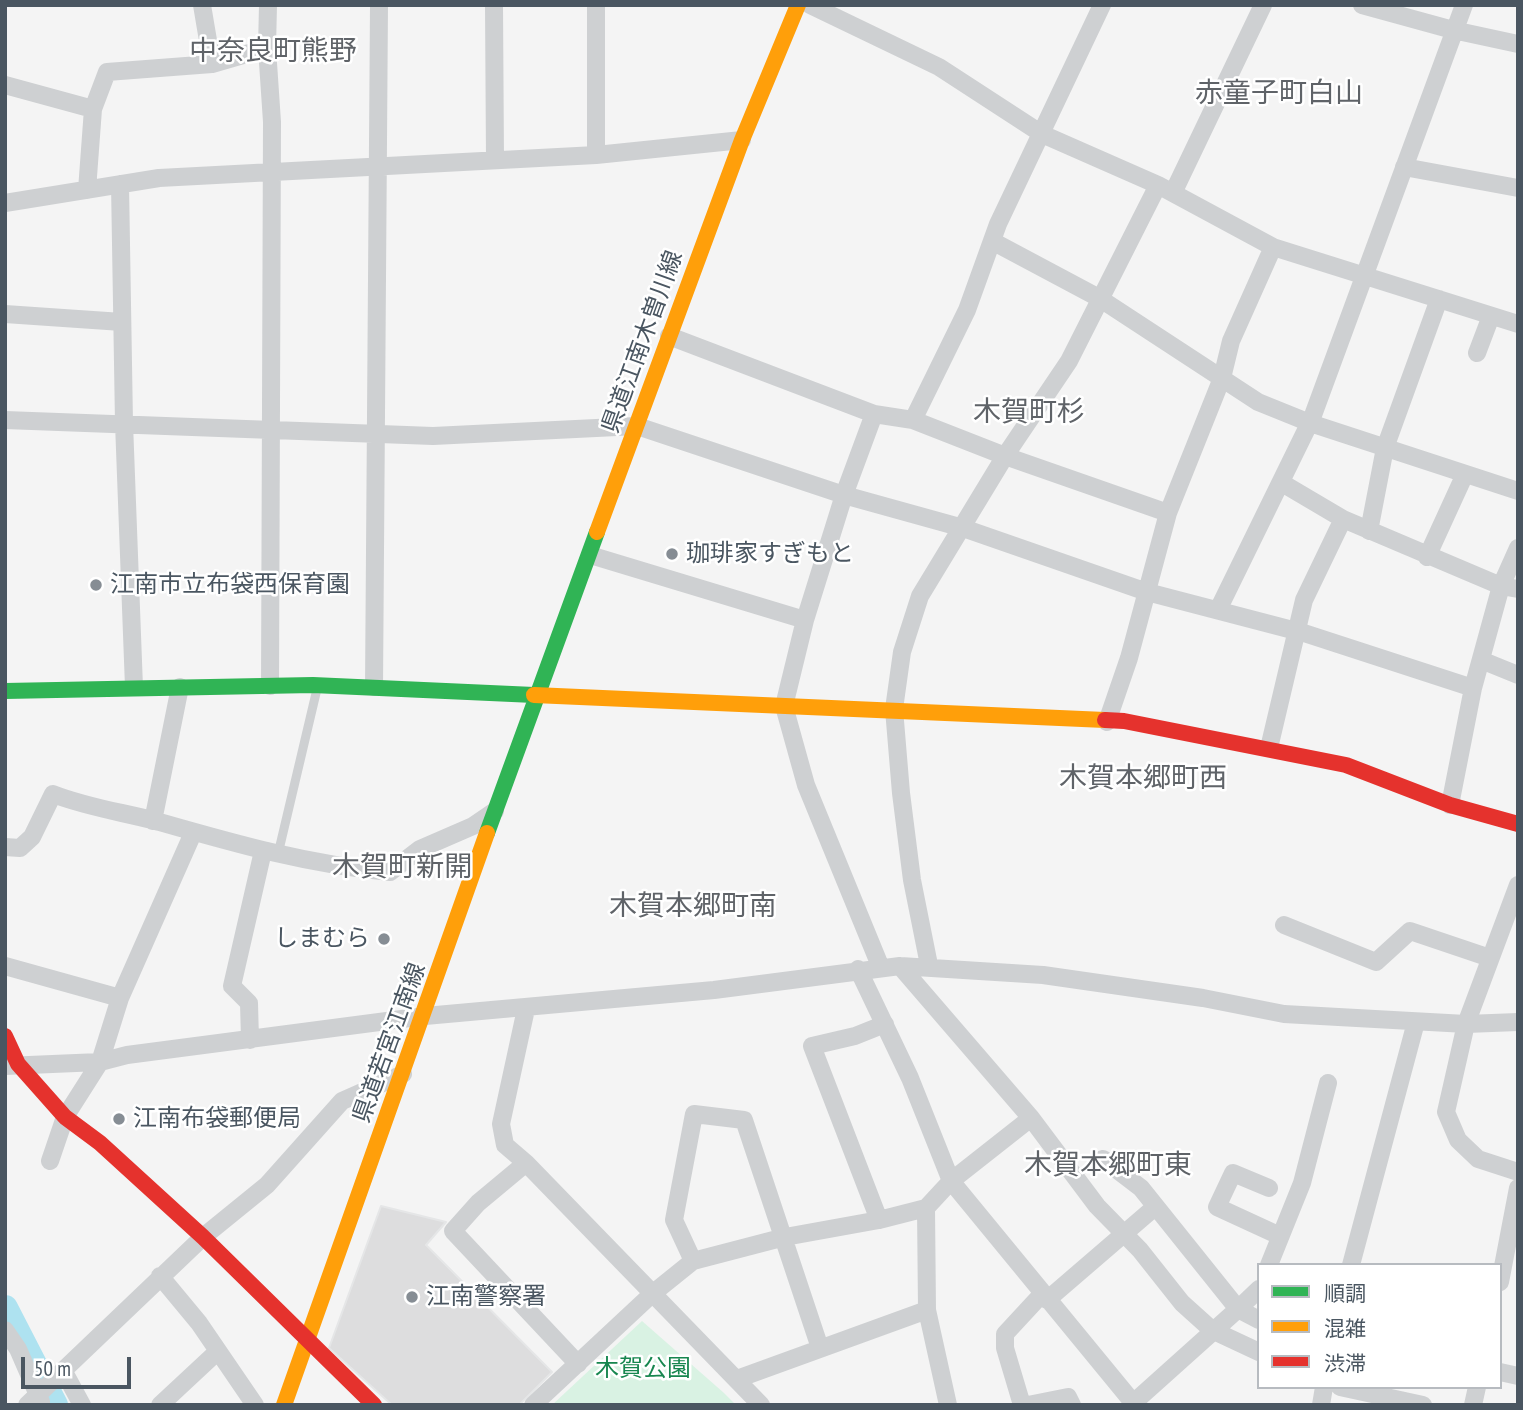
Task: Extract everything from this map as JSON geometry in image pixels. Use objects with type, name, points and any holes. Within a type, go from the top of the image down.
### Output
[{"type":"street","points":[[202,5],[212,64]]},
{"type":"street","points":[[268,5],[272,171],[270,686]]},
{"type":"street","points":[[374,687],[379,5]]},
{"type":"street","points":[[494,5],[495,160]]},
{"type":"street","points":[[596,5],[596,155]]},
{"type":"street","name":"県道江南木曽川線","points":[[538,697],[742,140],[798,5]]},
{"type":"street","points":[[810,5],[939,67],[1042,134],[1166,189],[1273,247],[1518,324]]},
{"type":"street","points":[[913,420],[967,310],[992,241],[1102,5]]},
{"type":"street","points":[[929,965],[912,880],[894,709],[902,652],[920,596],[1005,456],[1069,361],[1099,298],[1166,189],[1263,5]]},
{"type":"street","points":[[1362,5],[1453,30],[1518,44]]},
{"type":"street","points":[[1218,610],[1310,423],[1464,5]]},
{"type":"street","points":[[87,190],[93,109],[107,72],[212,64],[267,48]]},
{"type":"street","points":[[5,85],[93,109]]},
{"type":"street","points":[[5,203],[159,178],[596,155],[742,140]]},
{"type":"street","points":[[1404,167],[1518,188]]},
{"type":"street","points":[[120,184],[124,423],[134,687]]},
{"type":"street","points":[[992,241],[1099,298],[1258,402],[1310,423],[1518,491]]},
{"type":"street","points":[[1107,722],[1129,658],[1168,513],[1222,377],[1231,341],[1273,247]]},
{"type":"street","points":[[1370,531],[1385,448],[1439,299]]},
{"type":"street","points":[[5,314],[122,323]]},
{"type":"street","points":[[1477,353],[1491,316]]},
{"type":"street","points":[[670,336],[874,414],[913,420],[1005,456],[1168,513]]},
{"type":"street","points":[[874,414],[844,495],[805,620],[784,706],[806,785],[881,968]]},
{"type":"street","points":[[5,420],[433,436],[637,426],[844,495],[963,528],[1146,592],[1296,631],[1473,688]]},
{"type":"street","points":[[1427,557],[1465,474]]},
{"type":"street","points":[[1282,483],[1343,519],[1427,557],[1509,588]]},
{"type":"street","points":[[1269,748],[1304,600],[1343,519]]},
{"type":"street","points":[[1450,805],[1473,688],[1509,588],[1518,548]]},
{"type":"street","points":[[590,555],[805,620]]},
{"type":"street","points":[[1481,660],[1518,675]]},
{"type":"street","points":[[5,691],[134,687],[374,687],[538,697],[611,697],[1124,721],[1346,765],[1450,805],[1518,824]]},
{"type":"street","points":[[153,821],[180,687]]},
{"type":"street","name":"県道若宮江南線","points":[[284,1405],[538,697]]},
{"type":"street","points":[[5,847],[20,848],[32,837],[53,794],[79,804],[271,853],[353,869],[390,872],[420,849],[473,826],[495,811]]},
{"type":"street","points":[[50,1161],[65,1117],[100,1062],[120,999],[193,833]]},
{"type":"street","points":[[250,1040],[249,1003],[232,986],[271,853]]},
{"type":"street","points":[[1518,885],[1466,1024],[1446,1112],[1458,1140],[1478,1159],[1518,1172]]},
{"type":"street","points":[[1284,925],[1376,962],[1410,932],[1490,958]]},
{"type":"street","points":[[900,965],[1031,1118],[1097,1206],[1182,1303],[1212,1331],[1257,1351]]},
{"type":"street","points":[[12,1065],[100,1062],[128,1055],[425,1016],[714,990],[900,965],[1043,975],[1203,998],[1284,1014],[1466,1024],[1518,1022]]},
{"type":"street","points":[[5,966],[120,999]]},
{"type":"street","points":[[858,969],[910,1078],[951,1181],[1133,1404],[1257,1291]]},
{"type":"street","points":[[526,1009],[501,1124],[505,1145],[526,1163],[761,1405]]},
{"type":"street","points":[[1352,1263],[1416,1022]]},
{"type":"street","points":[[879,1220],[812,1046],[885,1024]]},
{"type":"street","points":[[5,1036],[12,1065],[65,1117],[100,1143],[203,1237],[374,1405]]},
{"type":"street","points":[[5,1330],[18,1349],[37,1399],[58,1375],[160,1276],[267,1185],[342,1101],[403,1074]]},
{"type":"street","points":[[1270,1263],[1302,1183],[1328,1083]]},
{"type":"street","points":[[694,1261],[674,1220],[694,1114],[744,1120],[820,1348]]},
{"type":"street","points":[[533,1405],[652,1294],[694,1261],[785,1237],[879,1220],[926,1208],[951,1181],[1031,1118]]},
{"type":"street","points":[[1103,1159],[1140,1188],[1238,1309],[1257,1319]]},
{"type":"street","points":[[526,1163],[478,1203],[453,1231],[578,1364]]},
{"type":"street","points":[[1269,1188],[1233,1172],[1217,1207],[1280,1236]]},
{"type":"street","points":[[1502,1272],[1518,1188]]},
{"type":"street","points":[[1022,1405],[1005,1348],[1005,1334],[1045,1297],[1155,1207]]},
{"type":"street","points":[[926,1208],[927,1310],[948,1405]]},
{"type":"street","points":[[160,1276],[218,1351],[255,1405]]},
{"type":"street","points":[[737,1379],[927,1310]]},
{"type":"street","points":[[160,1405],[218,1351]]},
{"type":"street","points":[[58,1375],[82,1405]]},
{"type":"street","points":[[1349,1389],[1423,1405]]},
{"type":"street","points":[[1028,1405],[1068,1397],[1072,1405]]},
{"type":"lane","points":[[271,853],[317,686]]},
{"type":"green space","name":"木賀公園","points":[[642,1321],[724,1393],[736,1405],[552,1405]]},
{"type":"building","name":"江南警察署","points":[[381,1206],[446,1222],[426,1245],[552,1372],[519,1405],[392,1405],[329,1348]]},
{"type":"waterway","points":[[5,1308],[55,1405]]},
{"type":"traffic: fast","points":[[487,833],[597,532]]},
{"type":"traffic: fast","points":[[5,691],[313,685],[534,695]]},
{"type":"traffic: slow","points":[[597,532],[742,140],[798,5]]},
{"type":"traffic: slow","points":[[534,695],[1105,720]]},
{"type":"traffic: slow","points":[[284,1405],[487,833]]},
{"type":"traffic: jam","points":[[1105,720],[1124,721],[1346,765],[1450,805],[1518,824]]},
{"type":"traffic: jam","points":[[5,1036],[18,1064],[65,1117],[100,1143],[203,1237],[374,1405]]},
{"type":"place","name":"珈琲家すぎもと","points":[[672,554]]},
{"type":"place","name":"江南市立布袋西保育園","points":[[96,585]]},
{"type":"place","name":"しまむら","points":[[384,939]]},
{"type":"place","name":"江南布袋郵便局","points":[[119,1119]]},
{"type":"place","name":"江南警察署","points":[[412,1297]]},
{"type":"district","name":"中奈良町熊野","points":[[273,52]]},
{"type":"district","name":"赤童子町白山","points":[[1279,94]]},
{"type":"district","name":"木賀町杉","points":[[1029,413]]},
{"type":"district","name":"木賀本郷町西","points":[[1143,779]]},
{"type":"district","name":"木賀町新開","points":[[402,868]]},
{"type":"district","name":"木賀本郷町南","points":[[693,907]]},
{"type":"district","name":"木賀本郷町東","points":[[1108,1166]]}]
